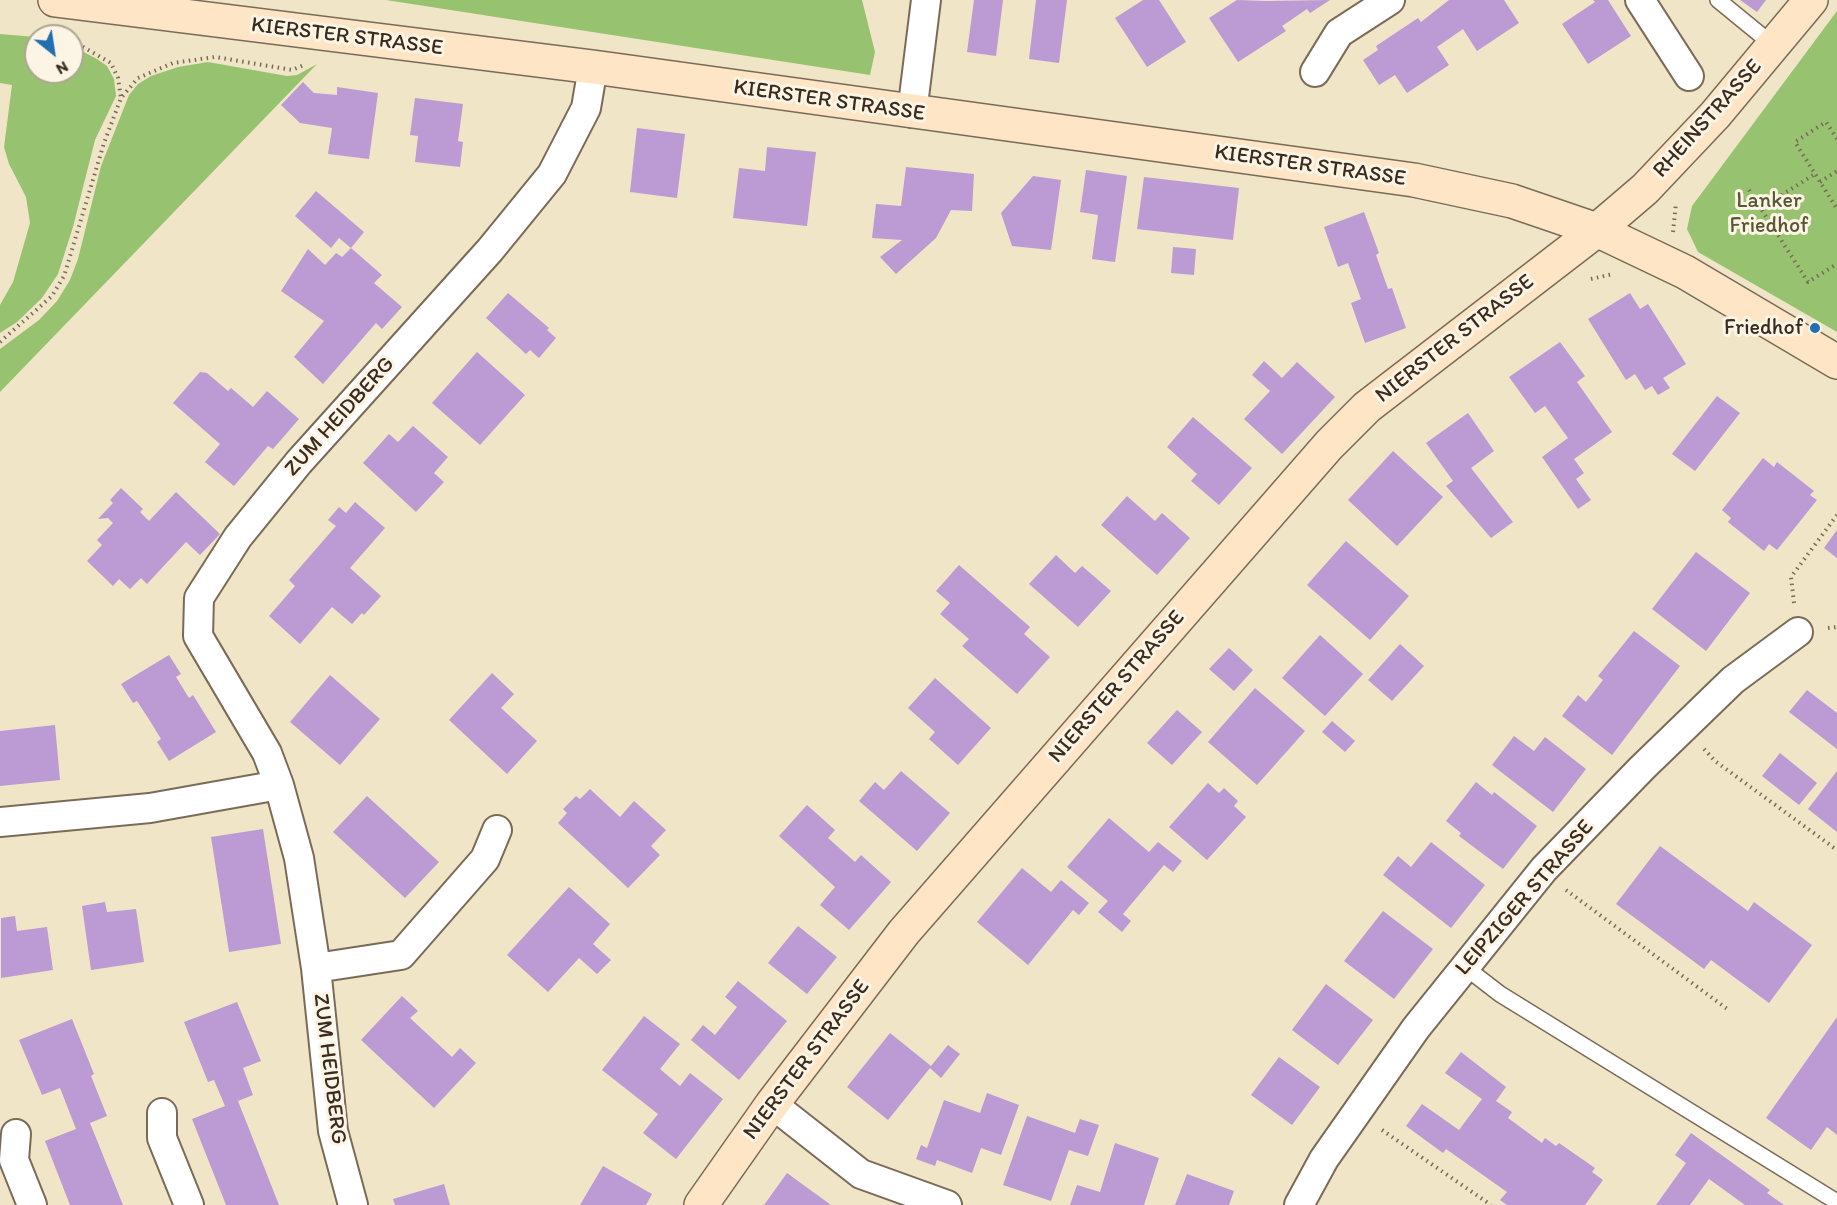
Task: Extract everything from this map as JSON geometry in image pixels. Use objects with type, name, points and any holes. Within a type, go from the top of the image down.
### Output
[{"type":"street","points":[[912,113],[926,0]]},
{"type":"street","points":[[1315,72],[1339,33],[1390,0]]},
{"type":"street","points":[[1640,0],[1689,76]]},
{"type":"street","name":"RHEINSTRASSE","points":[[1597,230],[1645,189],[1715,115],[1811,0]]},
{"type":"street","name":"KIERSTER STRASSE","points":[[62,1],[593,67],[912,113],[1414,180],[1512,201],[1597,230],[1670,265],[1837,362]]},
{"type":"street","name":"ZUM HEIDBERG","points":[[353,1205],[333,1131],[316,968],[299,858],[279,785],[267,753],[198,636],[199,598],[238,537],[299,462],[490,250],[552,174],[586,108],[593,67]]},
{"type":"street","name":"NIERSTER STRASSE","points":[[701,1205],[772,1104],[904,932],[1329,445],[1367,407],[1597,230]]},
{"type":"street","name":"LEIPZIGER STRASSE","points":[[1299,1205],[1324,1159],[1416,1028],[1544,869],[1641,768],[1686,728],[1734,680],[1798,632]]},
{"type":"street","points":[[0,822],[150,808],[279,785]]},
{"type":"street","name":"ZUM HEIDBERG","points":[[316,968],[401,955],[485,859],[497,830]]},
{"type":"street","points":[[772,1104],[861,1174],[947,1205]]},
{"type":"street","points":[[162,1113],[162,1138],[189,1205]]},
{"type":"street","points":[[16,1134],[14,1160],[32,1205]]},
{"type":"lane","points":[[1718,0],[1773,45]]},
{"type":"lane","points":[[1465,968],[1500,994],[1837,1202]]},
{"type":"path","points":[[62,1],[74,39],[78,44],[111,63],[118,78],[121,98]]},
{"type":"path","points":[[0,342],[52,297],[64,276],[79,230],[88,188],[121,98],[138,78],[173,63],[215,57],[292,70],[316,61],[319,33]]},
{"type":"path","points":[[1837,139],[1826,122],[1795,142],[1837,209]]},
{"type":"path","points":[[1820,182],[1837,171]]},
{"type":"path","points":[[1761,208],[1815,174]]},
{"type":"path","points":[[1749,190],[1808,282],[1837,264]]},
{"type":"path","points":[[1670,265],[1677,198]]},
{"type":"path","points":[[1584,284],[1594,277],[1616,274]]},
{"type":"path","points":[[1798,632],[1791,577],[1837,515]]},
{"type":"path","points":[[1686,728],[1715,761],[1837,850]]},
{"type":"path","points":[[1544,869],[1576,900],[1730,1011]]},
{"type":"path","points":[[1357,1112],[1491,1205]]},
{"type":"green space","points":[[386,0],[862,0],[875,52],[870,75]]},
{"type":"green space","name":"Lanker Friedhof","points":[[1837,11],[1837,332],[1698,252],[1687,229],[1692,206]]},
{"type":"green space","points":[[0,34],[24,36],[24,84],[84,84],[84,52],[107,66],[114,79],[116,96],[95,140],[73,227],[58,274],[42,298],[17,322],[0,333],[0,305],[13,282],[30,223],[26,197],[9,164],[4,147],[12,85],[0,83]]},
{"type":"green space","points":[[208,62],[287,76],[297,75],[317,64],[0,392],[0,349],[39,320],[57,301],[70,280],[78,259],[101,166],[129,95],[138,84],[151,76],[178,67]]},
{"type":"building","points":[[974,0],[1003,0],[996,56],[967,52]]},
{"type":"building","points":[[1036,0],[1067,0],[1059,63],[1029,59]]},
{"type":"building","points":[[1143,0],[1159,0],[1186,42],[1147,67],[1115,18]]},
{"type":"building","points":[[1237,0],[1330,0],[1310,13],[1307,9],[1282,26],[1286,31],[1238,62],[1209,18]]},
{"type":"building","points":[[1449,0],[1504,0],[1519,23],[1477,51],[1463,29],[1437,47],[1449,65],[1407,93],[1395,75],[1379,85],[1363,60],[1378,50],[1376,46],[1418,18],[1421,22]]},
{"type":"building","points":[[1593,0],[1608,0],[1631,36],[1588,64],[1562,24],[1595,2]]},
{"type":"building","points":[[1740,0],[1766,0],[1757,12]]},
{"type":"building","points":[[303,82],[314,93],[337,95],[337,87],[378,93],[369,159],[328,154],[332,128],[300,123],[281,105]]},
{"type":"building","points":[[415,98],[463,104],[458,141],[463,142],[460,167],[415,162],[418,136],[410,135]]},
{"type":"building","points":[[637,128],[685,134],[677,198],[630,192]]},
{"type":"building","points":[[767,147],[816,152],[807,226],[733,218],[739,168],[765,171]]},
{"type":"building","points":[[906,167],[974,174],[972,211],[951,210],[936,238],[896,274],[880,257],[902,240],[872,238],[876,204],[901,206]]},
{"type":"building","points":[[1086,170],[1127,176],[1115,262],[1092,259],[1098,215],[1080,212]]},
{"type":"building","points":[[1033,176],[1061,180],[1051,250],[1012,246],[1001,213]]},
{"type":"building","points":[[1144,177],[1239,188],[1233,240],[1137,229]]},
{"type":"building","points":[[316,191],[364,232],[351,248],[339,238],[331,248],[295,216]]},
{"type":"building","points":[[1364,212],[1379,253],[1376,255],[1388,289],[1392,288],[1406,328],[1365,343],[1351,303],[1361,299],[1348,263],[1338,267],[1324,227]]},
{"type":"building","points":[[1173,247],[1196,249],[1194,275],[1171,273]]},
{"type":"building","points":[[351,248],[382,275],[374,283],[402,307],[382,329],[376,323],[323,384],[294,357],[324,321],[281,291],[308,249],[325,265],[336,253],[342,257]]},
{"type":"building","points":[[508,293],[549,328],[547,330],[556,338],[539,358],[530,350],[526,354],[486,318]]},
{"type":"building","points":[[1630,293],[1640,309],[1648,304],[1686,364],[1663,378],[1670,388],[1658,395],[1652,386],[1645,390],[1635,374],[1626,380],[1588,319]]},
{"type":"building","points":[[1560,342],[1585,376],[1577,382],[1612,432],[1574,459],[1584,473],[1576,479],[1591,500],[1578,509],[1542,457],[1568,438],[1545,406],[1535,413],[1509,377]]},
{"type":"building","points":[[477,352],[525,395],[480,445],[432,403]]},
{"type":"building","points":[[1264,361],[1282,378],[1297,362],[1335,397],[1282,454],[1244,419],[1270,391],[1252,375]]},
{"type":"building","points":[[200,372],[207,373],[228,391],[231,388],[253,407],[267,391],[299,419],[273,449],[268,446],[234,486],[205,462],[220,444],[173,403]]},
{"type":"building","points":[[1717,396],[1740,413],[1695,471],[1672,454]]},
{"type":"building","points":[[1468,413],[1494,451],[1471,468],[1513,522],[1491,538],[1446,486],[1453,481],[1426,443]]},
{"type":"building","points":[[1193,417],[1252,468],[1219,505],[1191,481],[1197,474],[1167,447]]},
{"type":"building","points":[[413,426],[448,457],[434,473],[444,482],[416,512],[363,463],[389,434],[398,442]]},
{"type":"building","points":[[1393,451],[1443,497],[1397,546],[1348,500]]},
{"type":"building","points":[[1763,458],[1774,467],[1777,462],[1814,491],[1810,495],[1817,500],[1777,550],[1769,544],[1764,551],[1728,522],[1731,518],[1722,510]]},
{"type":"building","points":[[121,488],[143,509],[140,512],[149,521],[176,492],[220,534],[200,555],[186,542],[147,584],[141,578],[130,589],[119,579],[113,586],[87,561],[102,545],[97,540],[113,523],[108,518],[98,519],[113,503],[110,500]]},
{"type":"building","points":[[1127,496],[1155,521],[1162,513],[1190,538],[1157,575],[1101,525]]},
{"type":"building","points":[[355,502],[385,528],[350,568],[381,596],[364,615],[362,613],[352,624],[332,607],[300,644],[269,616],[295,586],[289,580],[336,526],[328,520],[339,507],[346,513]]},
{"type":"building","points":[[1837,530],[1837,558],[1824,548]]},
{"type":"building","points":[[1346,541],[1409,596],[1370,640],[1307,585]]},
{"type":"building","points":[[1696,552],[1750,593],[1706,651],[1652,609]]},
{"type":"building","points":[[1056,555],[1075,573],[1082,566],[1111,591],[1078,627],[1029,584]]},
{"type":"building","points":[[959,565],[1030,627],[1024,634],[1050,657],[1017,694],[962,646],[969,639],[940,614],[950,603],[936,591]]},
{"type":"building","points":[[1634,631],[1680,666],[1612,755],[1562,716],[1578,695],[1586,702],[1603,680],[1598,676]]},
{"type":"building","points":[[1320,635],[1363,674],[1325,716],[1282,678]]},
{"type":"building","points":[[1400,644],[1424,666],[1392,701],[1368,680]]},
{"type":"building","points":[[1229,648],[1253,670],[1234,691],[1209,669]]},
{"type":"building","points":[[169,655],[181,674],[176,677],[189,698],[193,695],[216,732],[169,761],[157,742],[161,739],[150,721],[137,701],[133,703],[121,684]]},
{"type":"building","points":[[492,673],[514,694],[501,708],[537,741],[507,774],[449,720]]},
{"type":"building","points":[[330,675],[380,719],[340,765],[290,722]]},
{"type":"building","points":[[935,678],[991,728],[958,765],[929,739],[935,732],[908,708]]},
{"type":"building","points":[[1255,688],[1305,731],[1257,785],[1208,742]]},
{"type":"building","points":[[1807,690],[1837,713],[1837,749],[1789,712]]},
{"type":"building","points":[[1177,710],[1202,732],[1172,765],[1147,743]]},
{"type":"building","points":[[1332,721],[1355,741],[1345,752],[1322,732]]},
{"type":"building","points":[[55,725],[60,780],[0,786],[0,731]]},
{"type":"building","points":[[1514,736],[1534,751],[1545,737],[1586,769],[1553,812],[1492,765]]},
{"type":"building","points":[[1780,753],[1817,783],[1799,805],[1762,776]]},
{"type":"building","points":[[901,771],[950,813],[917,851],[859,801],[875,782],[884,790]]},
{"type":"building","points":[[1837,771],[1837,832],[1808,809]]},
{"type":"building","points":[[1476,782],[1492,795],[1494,792],[1537,826],[1503,869],[1459,836],[1461,833],[1446,821]]},
{"type":"building","points":[[1208,783],[1219,793],[1224,788],[1238,801],[1234,806],[1246,817],[1207,860],[1169,827]]},
{"type":"building","points":[[590,789],[620,817],[634,801],[666,830],[651,846],[660,855],[628,888],[558,823],[567,813],[563,809],[576,796],[580,799]]},
{"type":"building","points":[[367,796],[439,862],[405,898],[333,832]]},
{"type":"building","points":[[807,805],[835,830],[828,838],[855,862],[861,855],[891,882],[849,930],[820,905],[835,887],[779,836]]},
{"type":"building","points":[[1109,818],[1149,852],[1158,842],[1182,861],[1173,872],[1164,865],[1123,914],[1131,921],[1122,932],[1098,912],[1108,901],[1067,867]]},
{"type":"building","points":[[263,829],[281,944],[229,952],[211,837]]},
{"type":"building","points":[[1431,842],[1485,885],[1451,928],[1383,875],[1398,856],[1411,867]]},
{"type":"building","points":[[1660,846],[1748,911],[1754,902],[1812,945],[1769,1003],[1711,960],[1704,969],[1616,904]]},
{"type":"building","points":[[1022,868],[1051,892],[1061,880],[1089,903],[1079,915],[1073,910],[1028,965],[977,922]]},
{"type":"building","points":[[569,887],[610,924],[593,944],[611,960],[597,974],[579,958],[548,992],[507,955]]},
{"type":"building","points":[[105,902],[107,912],[136,909],[144,962],[91,970],[82,906]]},
{"type":"building","points":[[1383,911],[1433,949],[1394,999],[1344,961]]},
{"type":"building","points":[[15,916],[17,931],[47,927],[53,970],[1,978],[1,918]]},
{"type":"building","points":[[798,926],[837,957],[807,994],[768,963]]},
{"type":"building","points":[[738,981],[787,1021],[739,1080],[691,1040],[703,1025],[715,1035],[737,1007],[725,997]]},
{"type":"building","points":[[1326,984],[1373,1020],[1338,1065],[1292,1030]]},
{"type":"building","points":[[402,996],[418,1011],[410,1018],[452,1057],[460,1048],[476,1063],[434,1108],[361,1040]]},
{"type":"building","points":[[237,1002],[261,1061],[243,1068],[253,1095],[238,1101],[279,1205],[226,1205],[192,1119],[225,1106],[214,1080],[208,1082],[184,1022]]},
{"type":"building","points":[[644,1016],[680,1044],[660,1069],[680,1086],[690,1073],[723,1099],[676,1159],[643,1133],[658,1114],[602,1070]]},
{"type":"building","points":[[1837,1017],[1837,1135],[1827,1127],[1811,1150],[1766,1118]]},
{"type":"building","points":[[72,1019],[94,1074],[91,1076],[107,1116],[90,1123],[123,1205],[70,1205],[45,1141],[76,1129],[60,1088],[42,1095],[19,1040]]},
{"type":"building","points":[[890,1033],[931,1066],[948,1045],[960,1054],[941,1078],[930,1068],[888,1120],[847,1087]]},
{"type":"building","points":[[1461,1052],[1506,1087],[1496,1101],[1512,1112],[1508,1118],[1542,1143],[1545,1138],[1556,1146],[1559,1143],[1595,1168],[1592,1172],[1603,1180],[1585,1205],[1507,1205],[1500,1200],[1507,1192],[1446,1149],[1443,1153],[1406,1126],[1422,1104],[1459,1130],[1482,1099],[1445,1073]]},
{"type":"building","points":[[1279,1057],[1320,1087],[1292,1125],[1251,1095]]},
{"type":"building","points":[[987,1093],[1019,1105],[1001,1155],[981,1148],[972,1173],[937,1160],[935,1166],[916,1159],[921,1145],[927,1148],[944,1100],[980,1113]]},
{"type":"building","points":[[1027,1116],[1075,1133],[1080,1119],[1099,1125],[1088,1156],[1069,1150],[1051,1201],[1003,1185]]},
{"type":"building","points":[[1691,1133],[1770,1190],[1767,1193],[1784,1205],[1745,1205],[1709,1179],[1690,1205],[1656,1205],[1686,1163],[1675,1155]]},
{"type":"building","points":[[1115,1143],[1159,1158],[1144,1205],[1070,1205],[1077,1185],[1100,1192]]},
{"type":"building","points":[[603,1166],[652,1194],[646,1205],[580,1205]]},
{"type":"building","points":[[787,1173],[831,1205],[764,1205]]},
{"type":"building","points":[[1187,1174],[1234,1191],[1229,1205],[1175,1205]]},
{"type":"building","points":[[444,1184],[450,1205],[395,1205],[393,1199]]},
{"type":"place","name":"Friedhof","points":[[1815,328]]}]
